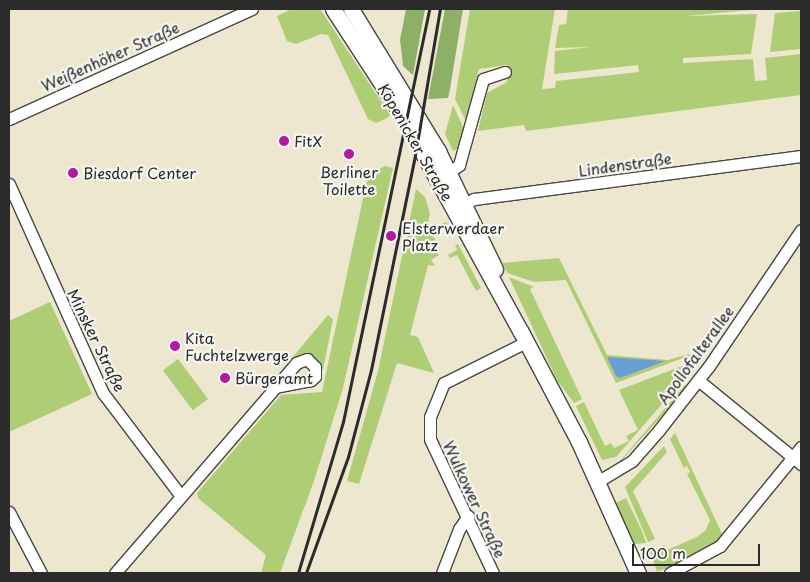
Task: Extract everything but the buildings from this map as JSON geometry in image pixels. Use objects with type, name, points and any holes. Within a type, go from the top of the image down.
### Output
[{"type":"main road","name":"Köpenicker Straße","points":[[333,9],[444,176]]},
{"type":"main road","name":"Köpenicker Straße","points":[[351,9],[413,106],[444,176],[597,482],[638,573]]},
{"type":"street","name":"Weißenhöher Straße","points":[[9,119],[252,9]]},
{"type":"street","points":[[444,176],[459,165],[483,79],[505,72]]},
{"type":"street","name":"Lindenstraße","points":[[459,206],[474,199],[801,156]]},
{"type":"street","name":"Minsker Straße","points":[[9,184],[103,392],[182,496]]},
{"type":"street","name":"Apollofalterallee","points":[[597,482],[632,461],[698,380],[801,230]]},
{"type":"street","name":"Wulkower Straße","points":[[493,573],[468,516],[430,439],[432,410],[444,383],[524,337]]},
{"type":"street","points":[[698,380],[797,460]]},
{"type":"street","points":[[115,573],[276,387]]},
{"type":"street","points":[[670,573],[720,546],[797,460],[801,447]]},
{"type":"street","points":[[9,512],[41,573]]},
{"type":"street","points":[[442,573],[459,529],[468,516]]},
{"type":"green space","points":[[292,9],[320,9],[390,115],[387,118],[376,123],[368,119],[328,35],[321,34],[296,44],[287,41],[277,16]]},
{"type":"green space","points":[[406,9],[425,9],[413,75],[403,66],[400,40]]},
{"type":"green space","points":[[445,9],[463,9],[450,89],[448,98],[428,99]]},
{"type":"green space","points":[[470,9],[555,9],[542,89],[555,88],[556,81],[639,72],[638,65],[554,74],[555,51],[590,47],[555,48],[559,25],[566,24],[568,9],[761,9],[686,16],[757,14],[751,54],[683,58],[683,63],[753,59],[755,81],[767,80],[765,58],[801,54],[801,95],[526,131],[524,125],[478,131],[487,93],[507,82],[507,65],[479,69],[466,121],[455,99]]},
{"type":"green space","points":[[801,11],[801,49],[770,52],[775,13]]},
{"type":"green space","points":[[453,105],[464,129],[459,148],[453,151],[445,134]]},
{"type":"green space","points":[[385,166],[393,168],[343,388],[314,481],[280,573],[261,573],[266,555],[198,498],[197,493],[281,395],[322,392],[368,175]]},
{"type":"green space","points":[[416,189],[425,197],[430,214],[426,232],[446,222],[448,225],[433,235],[440,250],[437,252],[439,255],[431,260],[435,266],[428,265],[410,335],[418,337],[434,373],[397,363],[359,484],[347,481],[378,371]]},
{"type":"green space","points":[[458,244],[481,288],[476,291],[457,255],[450,258],[448,255],[457,250],[455,245]]},
{"type":"green space","points":[[559,258],[607,355],[668,360],[689,354],[698,358],[696,361],[686,357],[616,383],[566,280],[534,282],[507,273],[503,263]]},
{"type":"green space","points":[[509,277],[534,287],[530,289],[582,399],[574,403],[557,380]]},
{"type":"green space","points":[[50,302],[92,394],[9,432],[9,321]]},
{"type":"green space","points":[[328,315],[333,319],[323,370],[311,357],[286,365]]},
{"type":"green space","points":[[178,359],[208,399],[193,410],[163,370]]},
{"type":"green space","points":[[682,366],[689,371],[682,381],[616,457],[602,460],[576,406],[584,402],[605,446],[611,443],[614,448],[629,441],[626,436],[638,430],[619,390]]},
{"type":"green space","points":[[685,385],[688,387],[620,462],[620,461]]},
{"type":"green space","points":[[675,433],[723,536],[714,548],[657,572],[650,551],[665,545],[667,550],[697,537],[706,530],[710,520],[687,474],[690,472],[687,466],[684,468],[670,439]]},
{"type":"green space","points":[[664,446],[667,452],[633,491],[655,539],[648,542],[625,487]]},
{"type":"green space","points":[[626,498],[646,543],[633,544],[613,504]]},
{"type":"water","points":[[607,357],[665,361],[620,378],[616,376]]},
{"type":"railway","points":[[298,573],[343,422],[429,9]]},
{"type":"railway","points":[[306,573],[348,457],[371,370],[414,161],[440,9]]},
{"type":"place","name":"FitX","points":[[284,141]]},
{"type":"place","name":"Berliner Toilette","points":[[349,154]]},
{"type":"place","name":"Biesdorf Center","points":[[73,173]]},
{"type":"place","name":"Elsterwerdaer Platz","points":[[391,236]]},
{"type":"place","name":"Kita Fuchtelzwerge","points":[[175,346]]},
{"type":"place","name":"Bürgeramt","points":[[225,378]]}]
